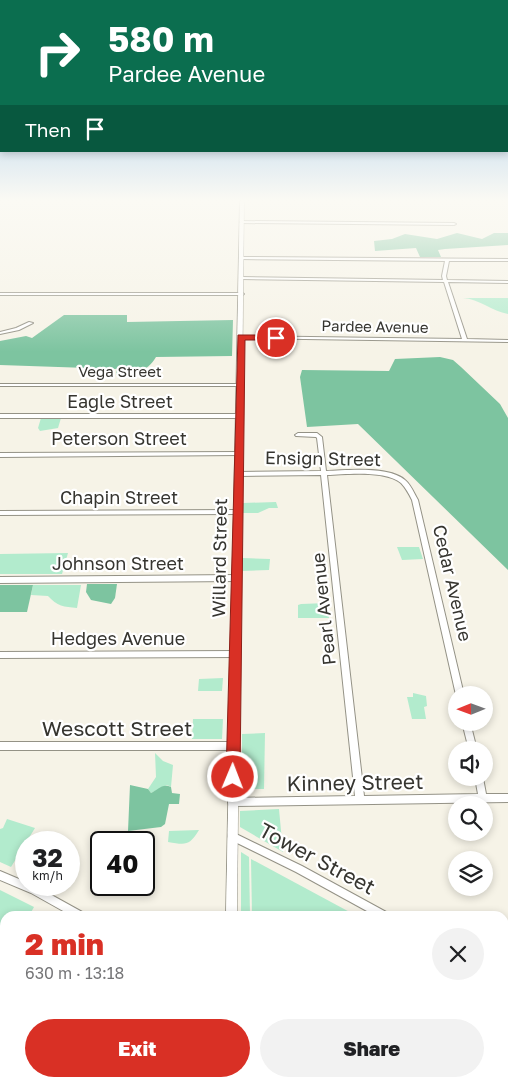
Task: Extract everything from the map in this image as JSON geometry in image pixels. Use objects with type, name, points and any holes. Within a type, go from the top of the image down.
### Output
[{"type":"street","name":"Willard Street","points":[[230,911],[236,654],[241,251]]},
{"type":"street","points":[[241,258],[508,260]]},
{"type":"street","points":[[447,259],[444,272],[465,341]]},
{"type":"street","points":[[242,278],[508,282]]},
{"type":"street","points":[[0,294],[242,294]]},
{"type":"street","points":[[0,333],[31,323]]},
{"type":"street","name":"Pardee Avenue","points":[[241,337],[508,340]]},
{"type":"street","name":"Vega Street","points":[[0,385],[240,385]]},
{"type":"street","name":"Eagle Street","points":[[0,416],[239,416]]},
{"type":"street","name":"Pearl Avenue","points":[[298,435],[319,436],[360,800]]},
{"type":"street","name":"Peterson Street","points":[[0,455],[239,454]]},
{"type":"street","name":"Ensign Street","points":[[238,474],[371,472],[388,475],[405,482]]},
{"type":"street","name":"Cedar Avenue","points":[[405,482],[416,500],[458,686]]},
{"type":"street","name":"Chapin Street","points":[[0,513],[238,512]]},
{"type":"street","name":"Johnson Street","points":[[0,580],[237,578]]},
{"type":"street","name":"Hedges Avenue","points":[[0,655],[236,654]]},
{"type":"street","name":"Wescott Street","points":[[0,746],[234,746]]},
{"type":"street","name":"Kinney Street","points":[[493,798],[508,798]]},
{"type":"street","name":"Kinney Street","points":[[232,802],[448,799]]},
{"type":"street","name":"Tower Street","points":[[232,836],[299,869],[376,911]]},
{"type":"street","points":[[0,875],[34,890],[72,911]]},
{"type":"green space","points":[[417,251],[438,251],[441,257],[420,257]]},
{"type":"green space","points":[[463,298],[508,298],[508,314],[475,300]]},
{"type":"green space","points":[[64,315],[127,315],[127,322],[233,320],[232,356],[156,357],[139,372],[116,375],[117,369],[0,365],[0,341],[26,336],[32,338]]},
{"type":"green space","points":[[440,357],[453,360],[461,367],[500,404],[508,418],[508,570],[358,424],[307,427],[300,377],[302,370],[389,371],[395,359]]},
{"type":"green space","points":[[41,418],[61,418],[58,428],[40,431],[38,428]]},
{"type":"green space","points":[[276,502],[278,508],[269,508],[258,513],[243,513],[243,503]]},
{"type":"green space","points":[[397,547],[419,547],[423,559],[402,560]]},
{"type":"green space","points":[[68,553],[62,574],[0,574],[0,554]]},
{"type":"green space","points":[[243,558],[270,559],[269,570],[242,571]]},
{"type":"green space","points":[[87,584],[117,584],[115,598],[111,604],[91,600],[86,592]]},
{"type":"green space","points":[[0,585],[33,585],[27,612],[0,612]]},
{"type":"green space","points":[[33,585],[81,585],[77,608],[61,605],[54,602],[48,596],[31,595]]},
{"type":"green space","points":[[327,603],[329,618],[298,618],[298,605]]},
{"type":"green space","points":[[223,678],[222,691],[198,691],[199,679]]},
{"type":"green space","points":[[413,693],[426,696],[427,706],[424,707],[426,719],[412,719],[407,697],[413,697]]},
{"type":"green space","points":[[193,719],[223,719],[222,739],[192,739]]},
{"type":"green space","points":[[265,733],[264,789],[242,789],[242,734]]},
{"type":"green space","points":[[155,753],[163,761],[173,765],[171,787],[167,785],[151,793],[148,789],[156,777]]},
{"type":"green space","points":[[130,785],[148,789],[151,793],[163,786],[168,786],[171,787],[172,793],[180,794],[179,804],[169,804],[165,824],[161,827],[128,831]]},
{"type":"green space","points":[[279,809],[283,852],[240,827],[240,811]]},
{"type":"green space","points":[[7,819],[35,828],[33,831],[15,831],[15,860],[11,867],[0,862],[0,829],[3,828]]},
{"type":"green space","points":[[199,830],[190,842],[179,844],[168,842],[169,831]]},
{"type":"green space","points":[[241,852],[249,857],[250,911],[241,911]]},
{"type":"green space","points":[[251,859],[348,911],[252,911]]},
{"type":"green space","points":[[0,890],[34,907],[32,911],[0,911]]},
{"type":"route","points":[[233,777],[241,337],[276,338]]}]
